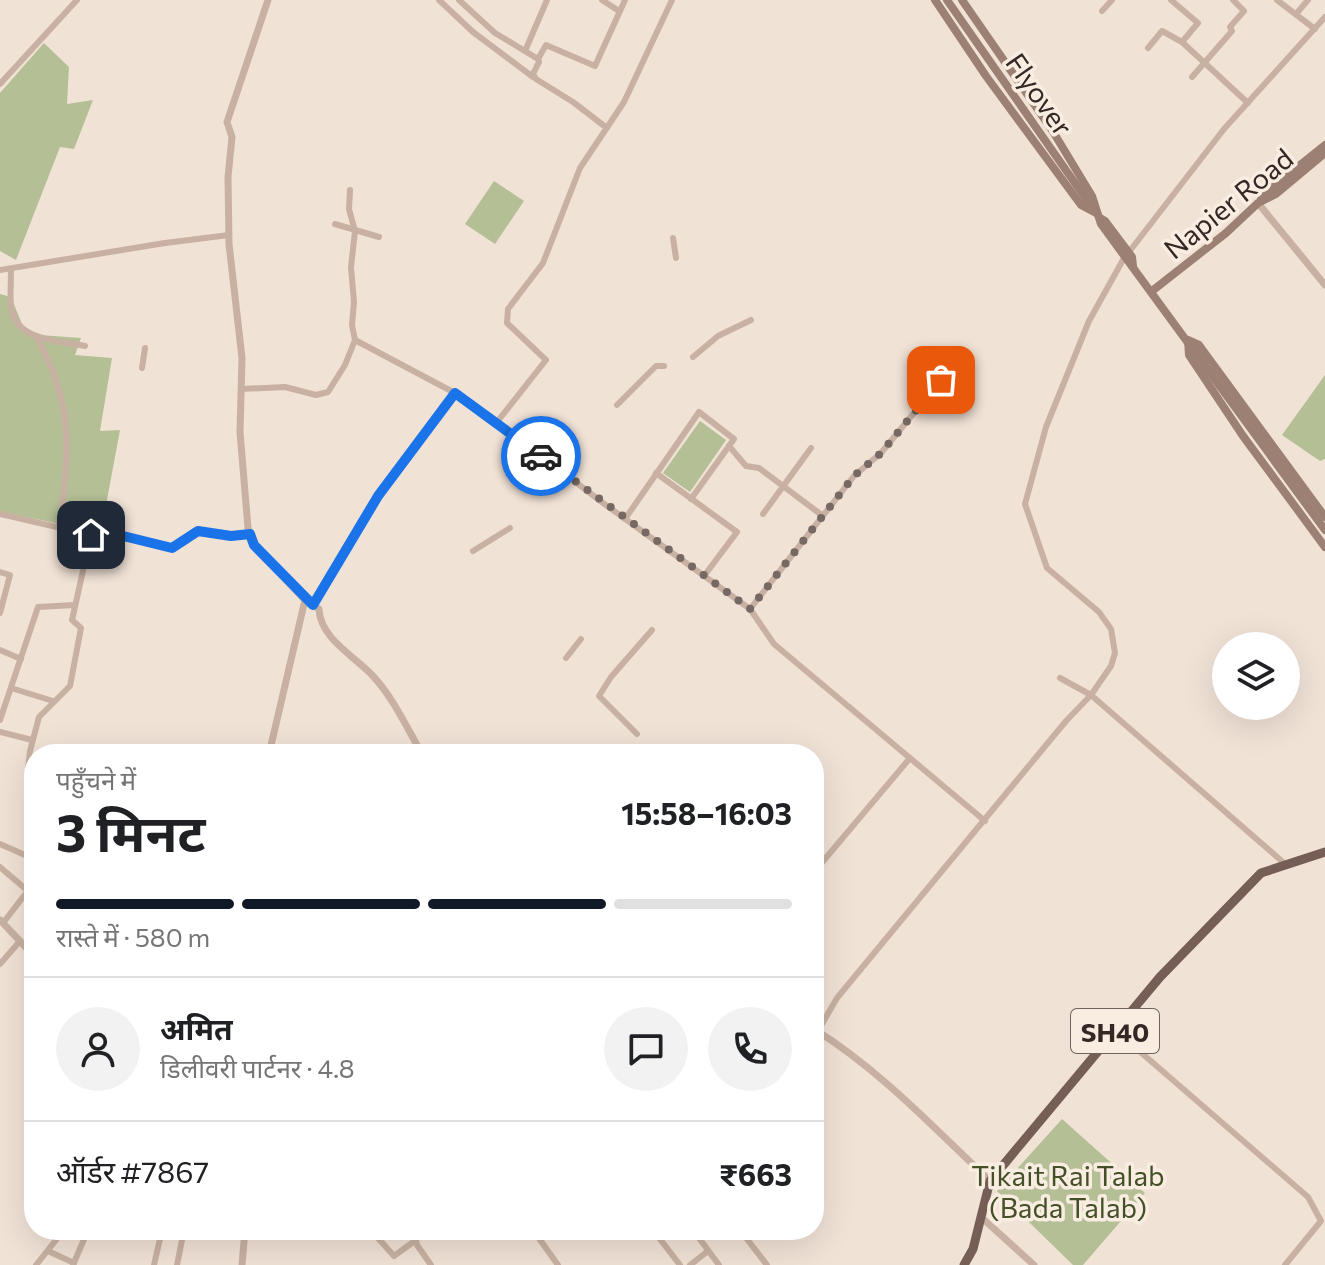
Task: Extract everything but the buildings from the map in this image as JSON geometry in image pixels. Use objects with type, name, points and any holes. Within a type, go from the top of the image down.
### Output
[{"type":"main road","points":[[935,0],[986,76],[1081,205],[1098,216]]},
{"type":"main road","name":"Flyover","points":[[947,0],[1098,216]]},
{"type":"main road","points":[[962,0],[1052,130],[1092,196],[1098,216],[1133,266],[1155,289],[1188,340],[1325,530]]},
{"type":"main road","points":[[1258,203],[1269,190],[1325,145]]},
{"type":"main road","name":"Napier Road","points":[[1155,289],[1226,233],[1258,203],[1276,194],[1325,153]]},
{"type":"main road","points":[[1188,340],[1199,345],[1325,517]]},
{"type":"main road","points":[[1188,340],[1189,355],[1243,436],[1325,547]]},
{"type":"main road","name":"SH40","points":[[964,1265],[973,1249],[990,1181],[1160,977],[1261,873],[1325,852]]},
{"type":"street","points":[[0,84],[77,0]]},
{"type":"street","points":[[268,0],[227,122],[232,137],[228,177],[229,235],[242,358],[240,432],[250,534],[254,545],[319,609],[320,620],[337,643],[373,676],[416,744]]},
{"type":"street","points":[[439,0],[503,57],[607,128]]},
{"type":"street","points":[[446,7],[452,0]]},
{"type":"street","points":[[459,0],[495,33],[538,59]]},
{"type":"street","points":[[525,51],[547,0]]},
{"type":"street","points":[[602,0],[619,11]]},
{"type":"street","points":[[533,77],[546,45],[595,66],[625,0]]},
{"type":"street","points":[[497,422],[546,360],[507,323],[508,309],[543,263],[580,168],[624,102],[672,0]]},
{"type":"street","points":[[1102,11],[1112,0]]},
{"type":"street","points":[[1171,0],[1198,23],[1182,42]]},
{"type":"street","points":[[1192,77],[1232,31],[1230,27],[1244,11],[1233,0]]},
{"type":"street","points":[[1277,0],[1315,29]]},
{"type":"street","points":[[1296,14],[1308,0]]},
{"type":"street","points":[[824,1018],[837,998],[1066,721],[1091,695],[1111,666],[1115,653],[1111,629],[1099,612],[1047,568],[1025,504],[1046,427],[1089,321],[1126,255],[1224,129],[1325,17]]},
{"type":"street","points":[[1148,48],[1162,31],[1182,42],[1248,103]]},
{"type":"street","points":[[241,389],[285,387],[316,395],[328,392],[345,365],[355,340],[351,267],[355,231],[349,209],[350,190]]},
{"type":"street","points":[[1258,203],[1325,285]]},
{"type":"street","points":[[335,224],[379,237]]},
{"type":"street","points":[[0,270],[229,235]]},
{"type":"street","points":[[673,238],[676,258]]},
{"type":"street","points":[[11,269],[11,310],[24,330],[36,337],[85,346]]},
{"type":"street","points":[[693,357],[718,336],[751,320]]},
{"type":"street","points":[[36,337],[49,358],[58,382],[69,434],[59,526]]},
{"type":"street","points":[[355,340],[455,393],[750,609],[774,644],[985,821]]},
{"type":"street","points":[[142,368],[145,348]]},
{"type":"street","points":[[617,405],[656,366],[664,366]]},
{"type":"street","points":[[750,609],[854,476],[881,453],[941,380]]},
{"type":"street","points":[[272,744],[309,602],[378,496],[455,393]]},
{"type":"street","points":[[625,519],[699,412],[734,439],[691,499]]},
{"type":"street","points":[[729,446],[746,466],[759,468],[823,516]]},
{"type":"street","points":[[763,514],[811,448]]},
{"type":"street","points":[[656,473],[737,532],[704,576]]},
{"type":"street","points":[[0,514],[91,535],[107,532],[172,548],[198,531],[231,536],[250,534]]},
{"type":"street","points":[[473,551],[510,528]]},
{"type":"street","points":[[31,744],[39,717],[70,686],[81,628],[72,620],[91,535]]},
{"type":"street","points":[[0,572],[10,575],[0,613]]},
{"type":"street","points":[[0,720],[38,607],[75,605]]},
{"type":"street","points":[[637,734],[599,696],[611,677],[652,630]]},
{"type":"street","points":[[566,658],[581,639]]},
{"type":"street","points":[[0,650],[21,659]]},
{"type":"street","points":[[1060,678],[1091,695],[1284,863]]},
{"type":"street","points":[[0,691],[53,701]]},
{"type":"street","points":[[0,732],[32,740]]},
{"type":"street","points":[[824,860],[910,758]]},
{"type":"street","points":[[0,844],[24,855]]},
{"type":"street","points":[[0,867],[24,884]]},
{"type":"street","points":[[24,897],[1,922],[24,945]]},
{"type":"street","points":[[0,964],[20,941]]},
{"type":"street","points":[[1115,1030],[1308,1197],[1321,1221],[1285,1265]]},
{"type":"street","points":[[824,1035],[849,1051],[911,1105],[990,1181]]},
{"type":"street","points":[[982,1218],[1034,1265]]},
{"type":"street","points":[[36,1265],[56,1240]]},
{"type":"street","points":[[48,1251],[73,1264],[84,1240]]},
{"type":"street","points":[[154,1265],[160,1240]]},
{"type":"street","points":[[177,1265],[182,1240]]},
{"type":"street","points":[[242,1265],[244,1240]]},
{"type":"street","points":[[380,1240],[394,1256],[416,1240],[431,1265]]},
{"type":"street","points":[[540,1240],[558,1265]]},
{"type":"street","points":[[661,1240],[680,1265]]},
{"type":"street","points":[[700,1240],[719,1265]]},
{"type":"street","points":[[748,1240],[767,1265]]},
{"type":"street","points":[[690,1265],[708,1251]]},
{"type":"street","points":[[419,1265],[426,1258]]},
{"type":"green space","points":[[44,43],[69,67],[67,104],[93,100],[74,149],[60,147],[16,260],[0,251],[0,93]]},
{"type":"green space","points":[[494,181],[524,201],[495,244],[465,224]]},
{"type":"green space","points":[[0,294],[11,297],[26,334],[81,338],[75,355],[112,358],[100,431],[120,430],[101,532],[0,512]]},
{"type":"green space","points":[[1325,375],[1325,459],[1320,461],[1282,435]]},
{"type":"green space","points":[[700,421],[726,440],[690,492],[663,473]]},
{"type":"green space","name":"Tikait Rai Talab (Bada Talab)","points":[[1062,1119],[1145,1193],[1083,1265],[1073,1265],[997,1191]]},
{"type":"way so far","points":[[541,456],[750,609],[854,476],[881,453],[941,380]]},
{"type":"route","points":[[91,535],[107,532],[172,548],[198,531],[231,536],[250,534],[254,545],[313,605],[378,496],[455,393],[541,456]]}]
